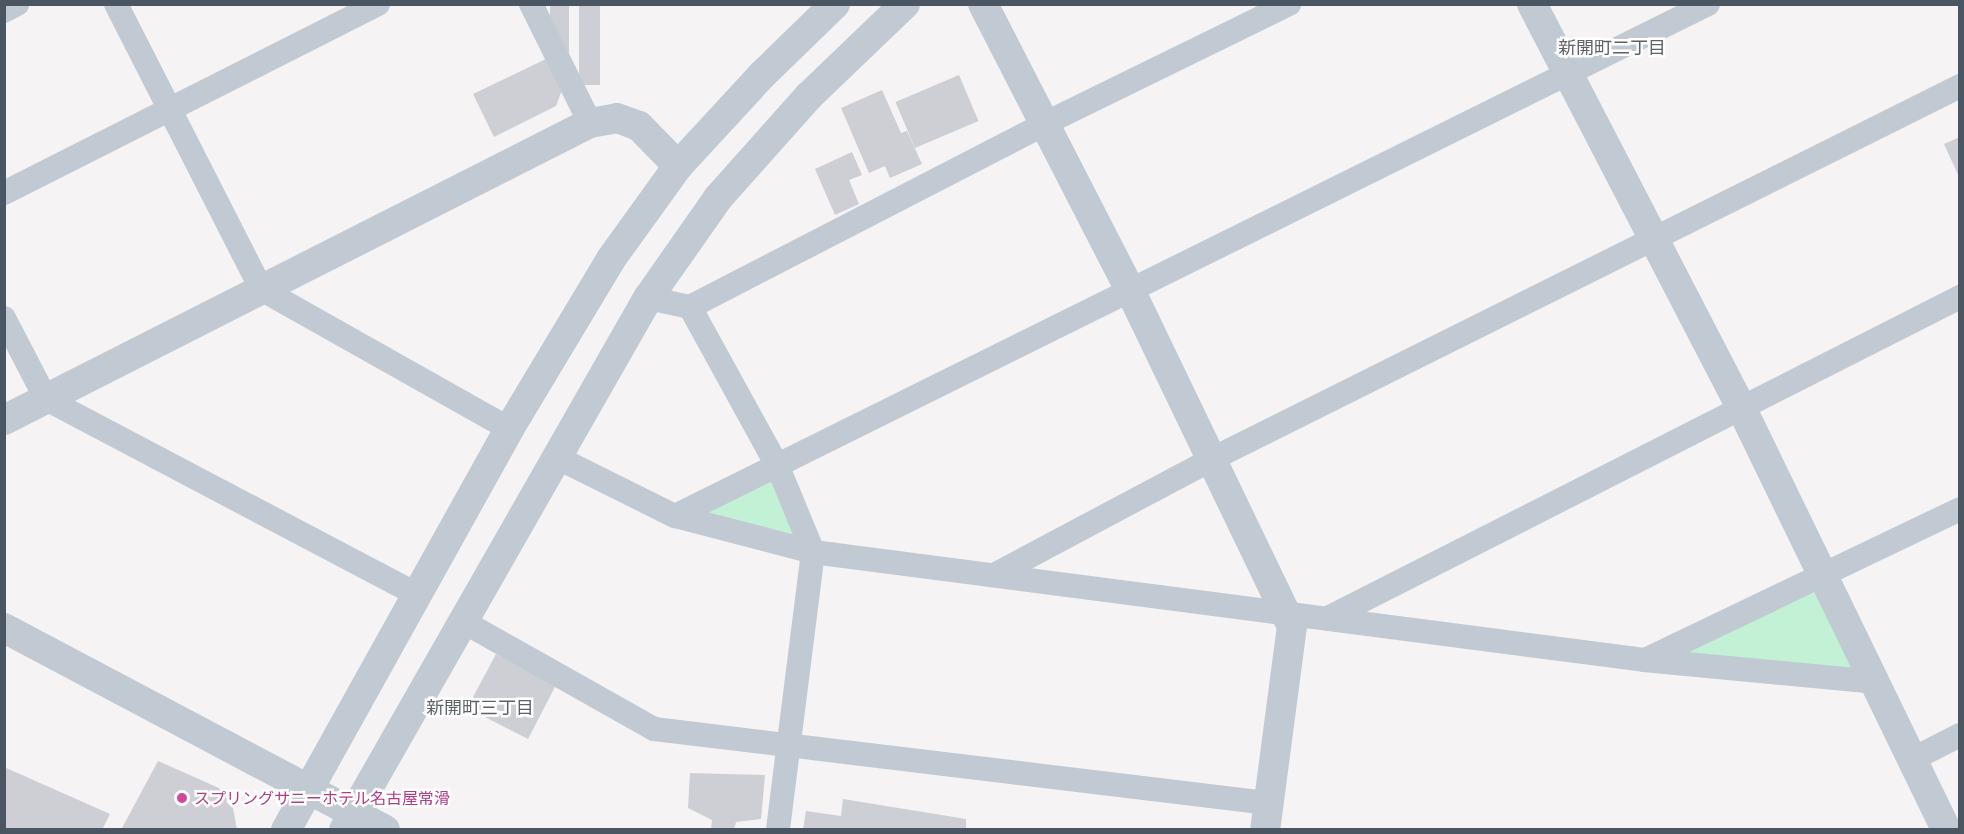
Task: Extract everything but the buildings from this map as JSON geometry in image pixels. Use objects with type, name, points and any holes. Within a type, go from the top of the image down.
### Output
[{"type":"street","points":[[4,11],[17,4]]},
{"type":"street","points":[[116,4],[261,289],[509,429]]},
{"type":"street","points":[[4,193],[378,4]]},
{"type":"street","points":[[531,4],[590,123]]},
{"type":"street","points":[[286,830],[509,429],[611,259],[678,166],[762,75],[835,4]]},
{"type":"street","points":[[349,822],[648,298],[718,198],[809,96],[905,4]]},
{"type":"street","points":[[464,622],[654,729],[788,744],[1266,816],[1292,626],[1131,292],[983,4]]},
{"type":"street","points":[[648,298],[690,307],[1046,123],[1289,4]]},
{"type":"street","points":[[1532,4],[1740,405],[1946,830]]},
{"type":"street","points":[[675,516],[778,467],[1708,4]]},
{"type":"street","points":[[994,575],[1212,459],[1656,240],[1959,86]]},
{"type":"street","points":[[4,420],[590,123],[617,118],[639,126],[678,166]]},
{"type":"street","points":[[1328,618],[1740,405],[1959,297]]},
{"type":"street","points":[[690,307],[778,467],[813,552],[778,830]]},
{"type":"street","points":[[4,318],[46,399],[416,594]]},
{"type":"street","points":[[556,457],[675,516],[813,552],[1644,660],[1876,682]]},
{"type":"street","points":[[1644,660],[1959,509]]},
{"type":"street","points":[[4,628],[308,790],[349,822],[386,830]]},
{"type":"street","points":[[1911,760],[1959,735]]},
{"type":"green space","points":[[778,467],[813,552],[675,516]]},
{"type":"green space","points":[[1823,575],[1877,682],[1644,660]]},
{"type":"place","name":"スプリングサニーホテル名古屋常滑","points":[[182,798]]},
{"type":"district","name":"新開町二丁目","points":[[1612,48]]},
{"type":"district","name":"新開町三丁目","points":[[480,708]]}]
